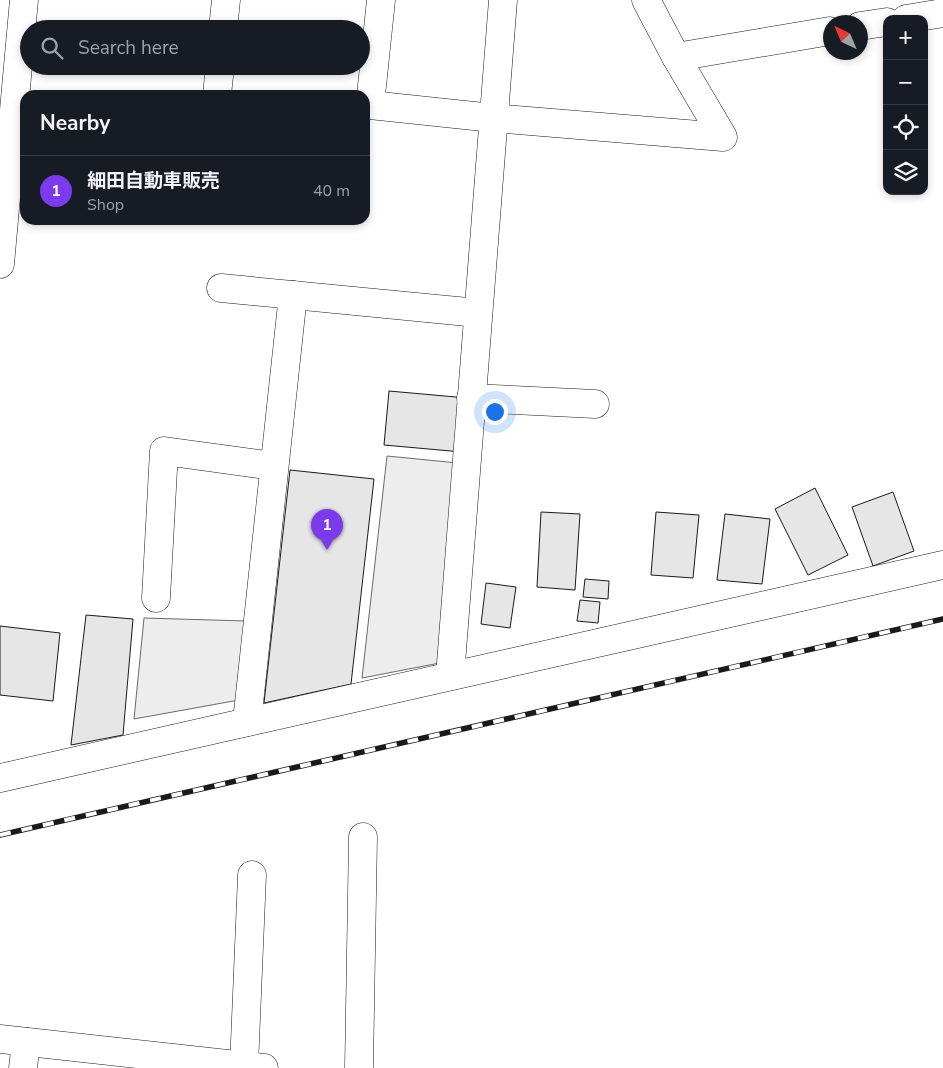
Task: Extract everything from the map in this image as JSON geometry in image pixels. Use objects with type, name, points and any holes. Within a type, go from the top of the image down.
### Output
[{"type":"street","points":[[22,20],[24,0]]},
{"type":"street","points":[[224,20],[226,0]]},
{"type":"street","points":[[381,0],[370,105],[494,118],[723,137],[676,57],[646,0]]},
{"type":"street","points":[[450,676],[503,0]]},
{"type":"street","points":[[927,15],[943,12]]},
{"type":"street","points":[[868,25],[883,23]]},
{"type":"street","points":[[676,57],[823,32]]},
{"type":"street","points":[[0,264],[20,44]]},
{"type":"street","points":[[218,90],[219,75]]},
{"type":"street","points":[[221,288],[478,313]]},
{"type":"street","points":[[247,722],[293,295]]},
{"type":"street","points":[[471,398],[595,404]]},
{"type":"street","points":[[156,598],[164,451],[274,466]]},
{"type":"street","points":[[0,778],[943,565]]},
{"type":"street","points":[[358,1068],[363,837]]},
{"type":"street","points":[[17,1050],[254,1067],[252,875]]},
{"type":"shaded area","points":[[387,456],[458,463],[445,662],[362,678]]},
{"type":"shaded area","points":[[144,618],[246,621],[239,700],[134,719]]},
{"type":"building","points":[[389,391],[467,398],[462,452],[384,445]]},
{"type":"building","points":[[290,470],[374,479],[351,684],[264,703]]},
{"type":"building","points":[[815,488],[848,555],[808,575],[775,509]]},
{"type":"building","points":[[893,492],[914,551],[873,566],[852,507]]},
{"type":"building","points":[[541,512],[580,514],[575,590],[537,587]]},
{"type":"building","points":[[656,512],[699,515],[693,578],[651,575]]},
{"type":"building","points":[[725,514],[770,519],[762,584],[717,580]]},
{"type":"building","points":[[585,579],[609,581],[608,599],[583,597]]},
{"type":"building","points":[[486,583],[516,587],[510,628],[481,624]]},
{"type":"building","points":[[580,600],[600,602],[598,623],[577,621]]},
{"type":"building","points":[[86,615],[133,619],[123,735],[71,745]]},
{"type":"building","points":[[0,626],[60,633],[53,701],[0,695]]},
{"type":"railway","points":[[0,835],[943,619]]},
{"type":"place","name":"細田自動車販売","points":[[327,550]]}]
